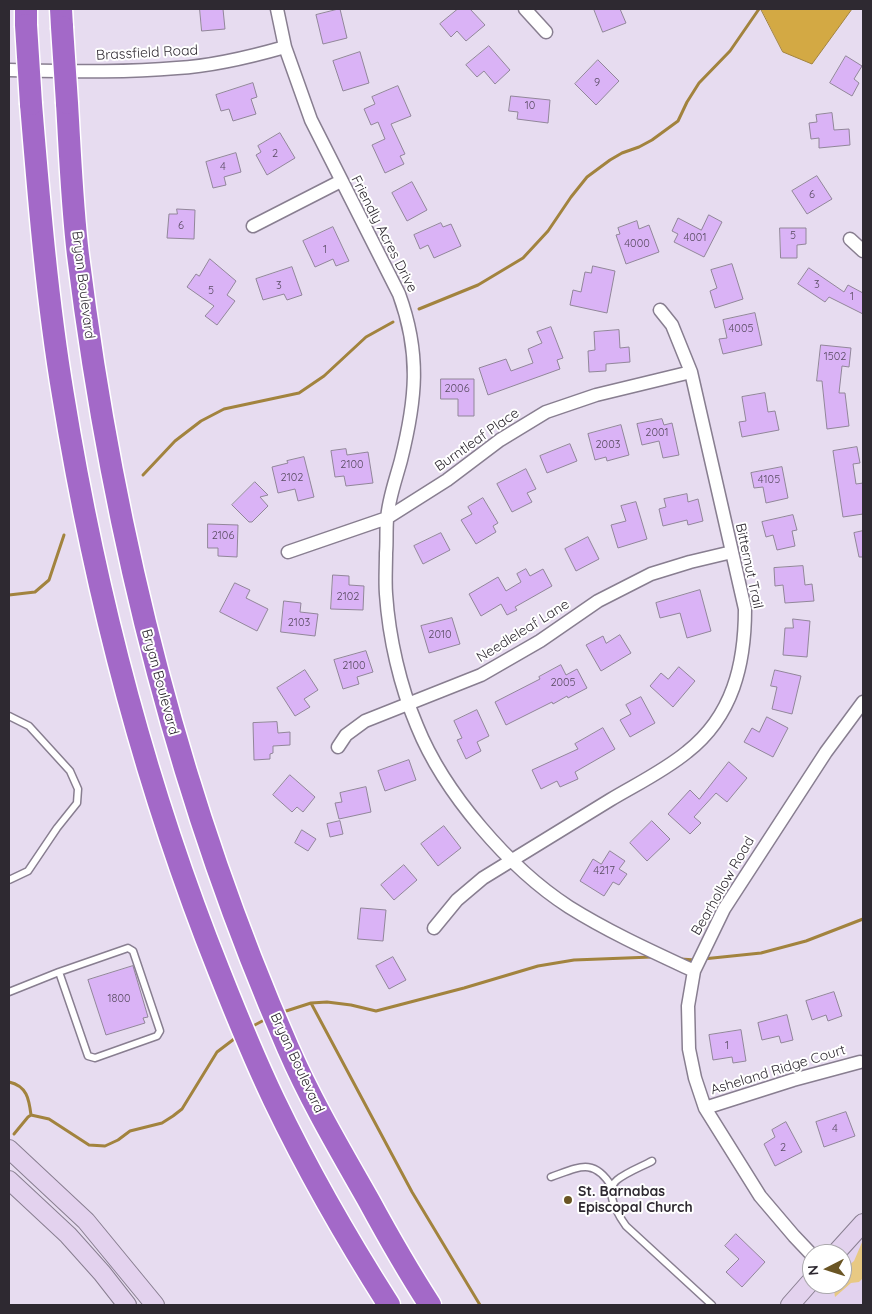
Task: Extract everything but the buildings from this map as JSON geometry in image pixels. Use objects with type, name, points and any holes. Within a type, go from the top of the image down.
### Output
[{"type":"highway","points":[[26,17],[40,221],[63,394],[98,580],[115,651],[142,747],[199,922],[266,1082],[344,1232],[389,1305]]},
{"type":"highway","name":"Bryan Boulevard","points":[[62,18],[78,253],[94,370],[130,562],[159,680],[180,754],[242,939],[289,1050],[325,1125],[430,1305]]},
{"type":"main road","points":[[9,1149],[86,1221],[155,1305]]},
{"type":"main road","points":[[9,1180],[68,1234],[127,1305]]},
{"type":"main road","points":[[844,1244],[863,1224]]},
{"type":"main road","points":[[790,1305],[802,1291]]},
{"type":"street","name":"Friendly Acres Drive","points":[[277,9],[285,46],[311,120],[400,294],[413,344],[414,390],[410,421],[387,518],[386,594],[393,648],[417,727],[434,760],[478,825],[512,860],[546,890],[569,906],[627,940],[694,971]]},
{"type":"street","points":[[525,9],[546,32]]},
{"type":"street","name":"Brassfield Road","points":[[9,70],[106,72],[178,68],[226,62],[285,46]]},
{"type":"street","points":[[253,226],[341,181]]},
{"type":"street","points":[[850,239],[863,251]]},
{"type":"street","name":"Bitternut Trail","points":[[434,928],[456,900],[483,878],[688,752],[718,717],[728,702],[742,660],[745,637],[744,609],[691,372],[672,325],[660,310]]},
{"type":"street","name":"Burntleaf Place","points":[[288,552],[387,518],[447,480],[500,440],[546,412],[596,394],[691,372]]},
{"type":"street","name":"Needleleaf Lane","points":[[338,747],[346,735],[365,721],[480,675],[540,641],[598,601],[651,574],[732,552]]},
{"type":"street","name":"Bearhollow Road","points":[[802,1244],[760,1196],[705,1108],[695,1078],[689,1049],[688,1006],[694,971],[715,925],[744,877],[826,752],[863,702]]},
{"type":"street","name":"Asheland Ridge Court","points":[[705,1108],[793,1080],[860,1062]]},
{"type":"lane","points":[[9,716],[29,726],[70,771],[78,789],[77,803],[57,828],[28,871],[9,880]]},
{"type":"lane","points":[[9,992],[59,972],[128,948],[133,951],[160,1031],[157,1036],[95,1058],[88,1056],[59,972]]},
{"type":"lane","points":[[652,1161],[616,1180],[612,1187],[612,1199],[616,1213],[626,1226],[712,1305]]},
{"type":"lane","points":[[551,1177],[588,1166],[596,1168],[605,1176],[612,1187]]},
{"type":"shaded area","points":[[761,9],[852,9],[812,64],[783,52]]},
{"type":"shaded area","points":[[863,1223],[863,1305],[790,1305],[802,1294],[852,1294],[852,1244],[849,1244]]},
{"type":"shaded area","points":[[863,1240],[863,1278],[859,1282],[852,1283],[852,1263]]},
{"type":"waterway","points":[[419,309],[478,285],[523,258],[548,231],[587,177],[622,153],[652,140],[678,121],[699,83],[730,51],[759,9]]},
{"type":"waterway","points":[[143,475],[175,441],[201,421],[224,409],[299,393],[324,376],[366,337],[393,322]]},
{"type":"waterway","points":[[9,595],[35,592],[49,580],[64,535]]},
{"type":"waterway","points":[[703,959],[761,953],[806,941],[863,919]]},
{"type":"waterway","points":[[283,1012],[311,1003],[327,1002],[376,1011],[538,966],[574,960],[652,957]]},
{"type":"waterway","points":[[681,959],[695,960]]},
{"type":"waterway","points":[[311,1003],[412,1192],[480,1305]]},
{"type":"waterway","points":[[251,1027],[268,1018]]},
{"type":"waterway","points":[[31,1115],[49,1119],[89,1145],[105,1146],[118,1140],[130,1131],[162,1123],[182,1109],[217,1052],[238,1036]]},
{"type":"waterway","points":[[9,1082],[20,1087],[26,1094],[31,1115]]},
{"type":"waterway","points":[[14,1134],[31,1115]]},
{"type":"place","name":"St. Barnabas Episcopal Church","points":[[568,1200]]}]
